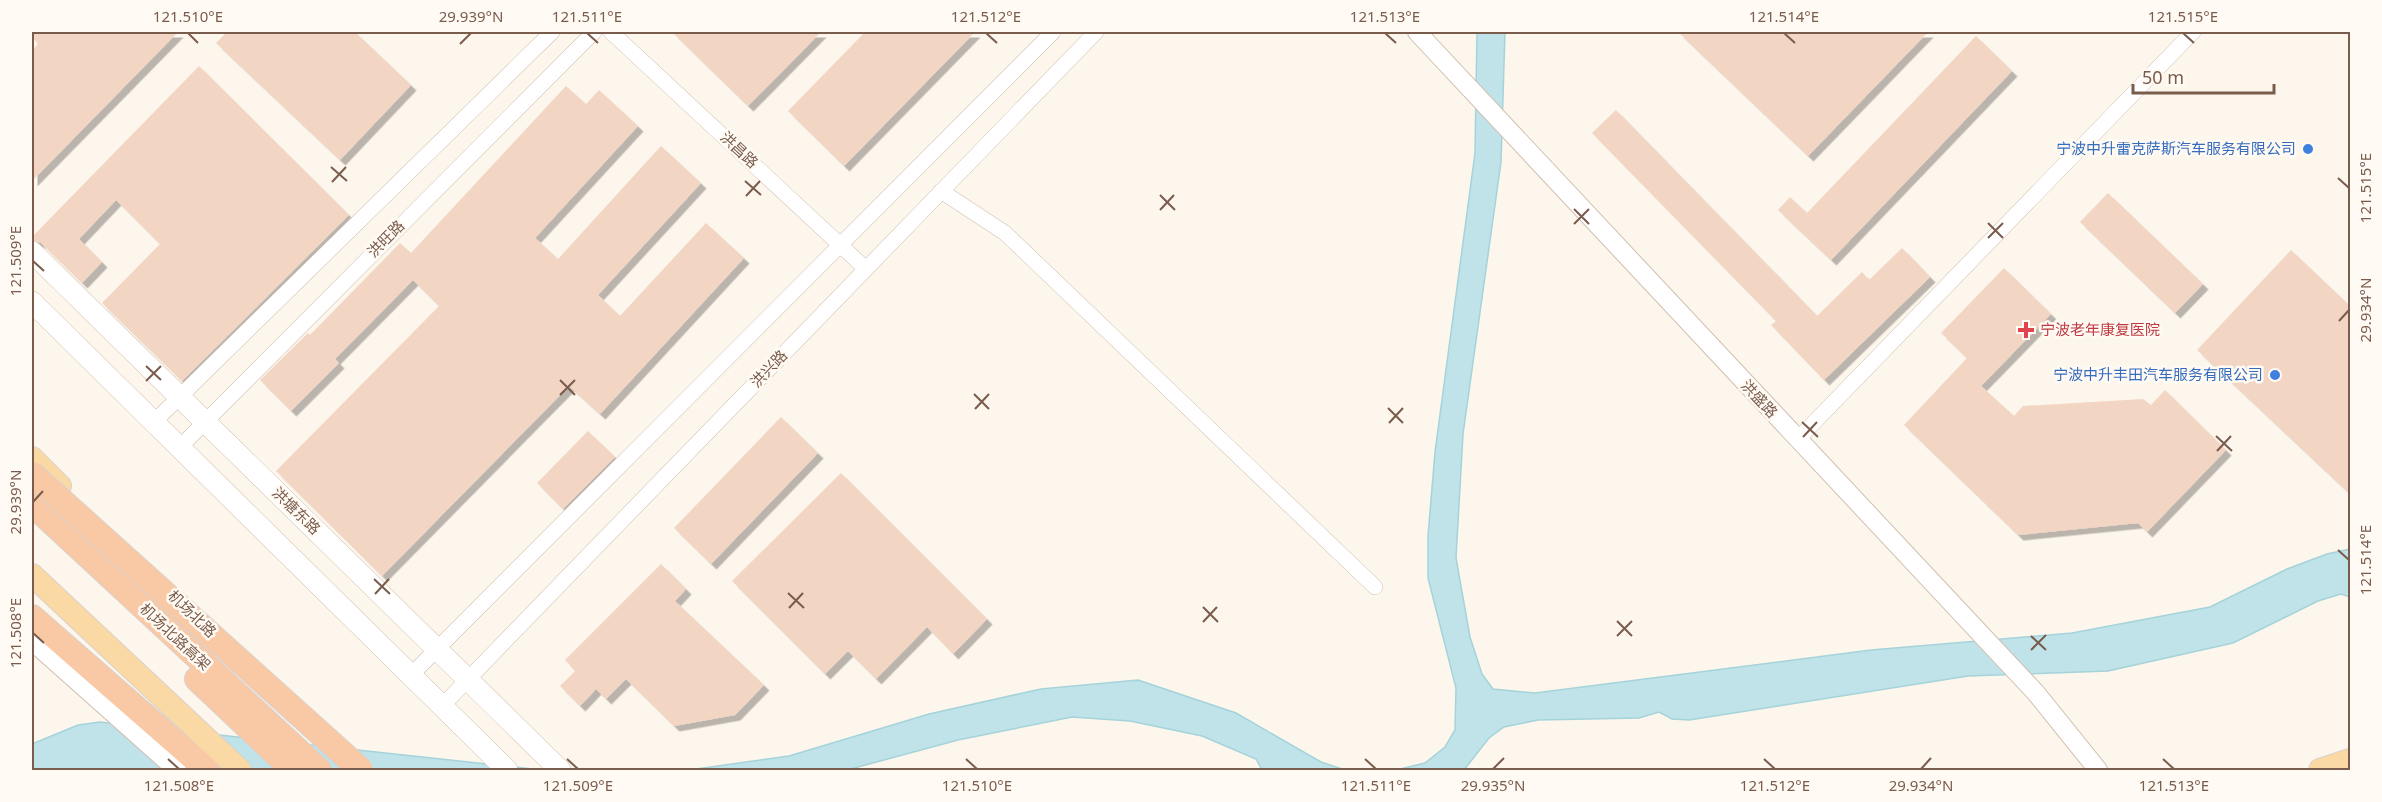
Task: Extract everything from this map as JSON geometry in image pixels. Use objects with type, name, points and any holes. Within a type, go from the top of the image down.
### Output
[{"type":"highway","points":[[32,474],[361,771]]},
{"type":"highway","name":"机场北路高架","points":[[32,504],[324,760]]},
{"type":"highway","name":"机场北路高架","points":[[32,523],[293,771]]},
{"type":"highway","points":[[32,617],[207,771]]},
{"type":"main road","name":"洪塘东路","points":[[32,252],[560,771]]},
{"type":"main road","points":[[32,302],[507,771]]},
{"type":"main road","name":"机场北路","points":[[32,458],[324,760],[352,771]]},
{"type":"main road","points":[[32,574],[240,771]]},
{"type":"main road","points":[[2320,771],[2350,760]]},
{"type":"street","points":[[154,422],[552,32]]},
{"type":"street","name":"洪旺路","points":[[179,448],[594,32]]},
{"type":"street","name":"洪昌路","points":[[611,32],[866,268]]},
{"type":"street","points":[[411,675],[1053,32]]},
{"type":"street","name":"洪兴路","points":[[442,706],[1096,32]]},
{"type":"street","name":"洪盛路","points":[[1417,32],[2036,693],[2098,771]]},
{"type":"street","points":[[1797,440],[2193,32]]},
{"type":"street","points":[[941,191],[1013,241],[1375,588]]},
{"type":"street","points":[[32,641],[177,771]]},
{"type":"water","points":[[1477,32],[1505,32],[1501,162],[1463,434],[1456,558],[1470,637],[1482,674],[1493,689],[1535,693],[1871,650],[2072,633],[2210,607],[2287,569],[2327,554],[2350,549],[2350,597],[2341,594],[2318,601],[2233,643],[2108,671],[1968,676],[1689,720],[1672,719],[1659,712],[1639,718],[1538,720],[1504,727],[1489,738],[1464,770],[1396,770],[1425,763],[1445,747],[1455,730],[1456,688],[1428,578],[1428,536],[1435,452],[1475,153]]},
{"type":"water","points":[[1138,680],[1236,713],[1321,762],[1345,770],[1262,770],[1256,759],[1202,736],[1130,721],[1072,717],[958,740],[847,770],[689,770],[789,756],[929,714],[1041,689]]},
{"type":"water","points":[[100,722],[542,770],[32,770],[32,744],[78,725]]},
{"type":"building","points":[[32,32],[178,32],[32,181],[32,50],[38,44],[32,37]]},
{"type":"building","points":[[227,32],[355,32],[411,85],[340,160],[216,43]]},
{"type":"building","points":[[672,32],[821,32],[748,106]]},
{"type":"building","points":[[865,32],[975,32],[844,166],[788,111]]},
{"type":"building","points":[[1678,32],[1928,32],[1808,156]]},
{"type":"building","points":[[1976,36],[2012,71],[1831,260],[1778,210],[1790,197],[1807,213]]},
{"type":"building","points":[[199,66],[349,215],[182,381],[102,303],[160,244],[116,200],[79,239],[102,262],[82,283],[41,243],[32,240],[32,237]]},
{"type":"building","points":[[566,86],[586,104],[599,90],[638,126],[535,238],[558,259],[661,146],[701,183],[598,295],[620,316],[706,223],[744,258],[600,414],[569,386],[382,576],[276,471],[439,306],[413,280],[335,359],[339,363],[291,411],[260,380],[308,333],[310,335],[400,243],[411,253]]},
{"type":"building","points":[[1616,110],[1817,316],[1862,272],[1869,280],[1902,248],[1930,277],[1824,380],[1771,325],[1776,321],[1592,133]]},
{"type":"building","points":[[2108,193],[2203,284],[2175,313],[2080,222]]},
{"type":"building","points":[[2291,250],[2350,306],[2350,494],[2197,350]]},
{"type":"building","points":[[2004,268],[2051,314],[1981,386],[2014,416],[2023,406],[2143,399],[2151,405],[2165,390],[2226,450],[2147,532],[2138,523],[2018,535],[1904,425],[1967,358],[1941,333]]},
{"type":"building","points":[[781,417],[818,453],[711,564],[674,528]]},
{"type":"building","points":[[588,431],[615,457],[563,509],[537,483]]},
{"type":"building","points":[[841,473],[987,619],[953,654],[927,627],[876,679],[848,651],[825,674],[732,581]]},
{"type":"building","points":[[661,564],[686,589],[675,601],[764,685],[735,715],[674,726],[626,679],[606,699],[596,689],[580,706],[560,686],[575,671],[565,660]]},
{"type":"place","name":"宁波中升雷克萨斯汽车服务有限公司","points":[[2308,149]]},
{"type":"place","name":"宁波老年康复医院","points":[[2026,330]]},
{"type":"place","name":"宁波中升丰田汽车服务有限公司","points":[[2275,375]]}]
